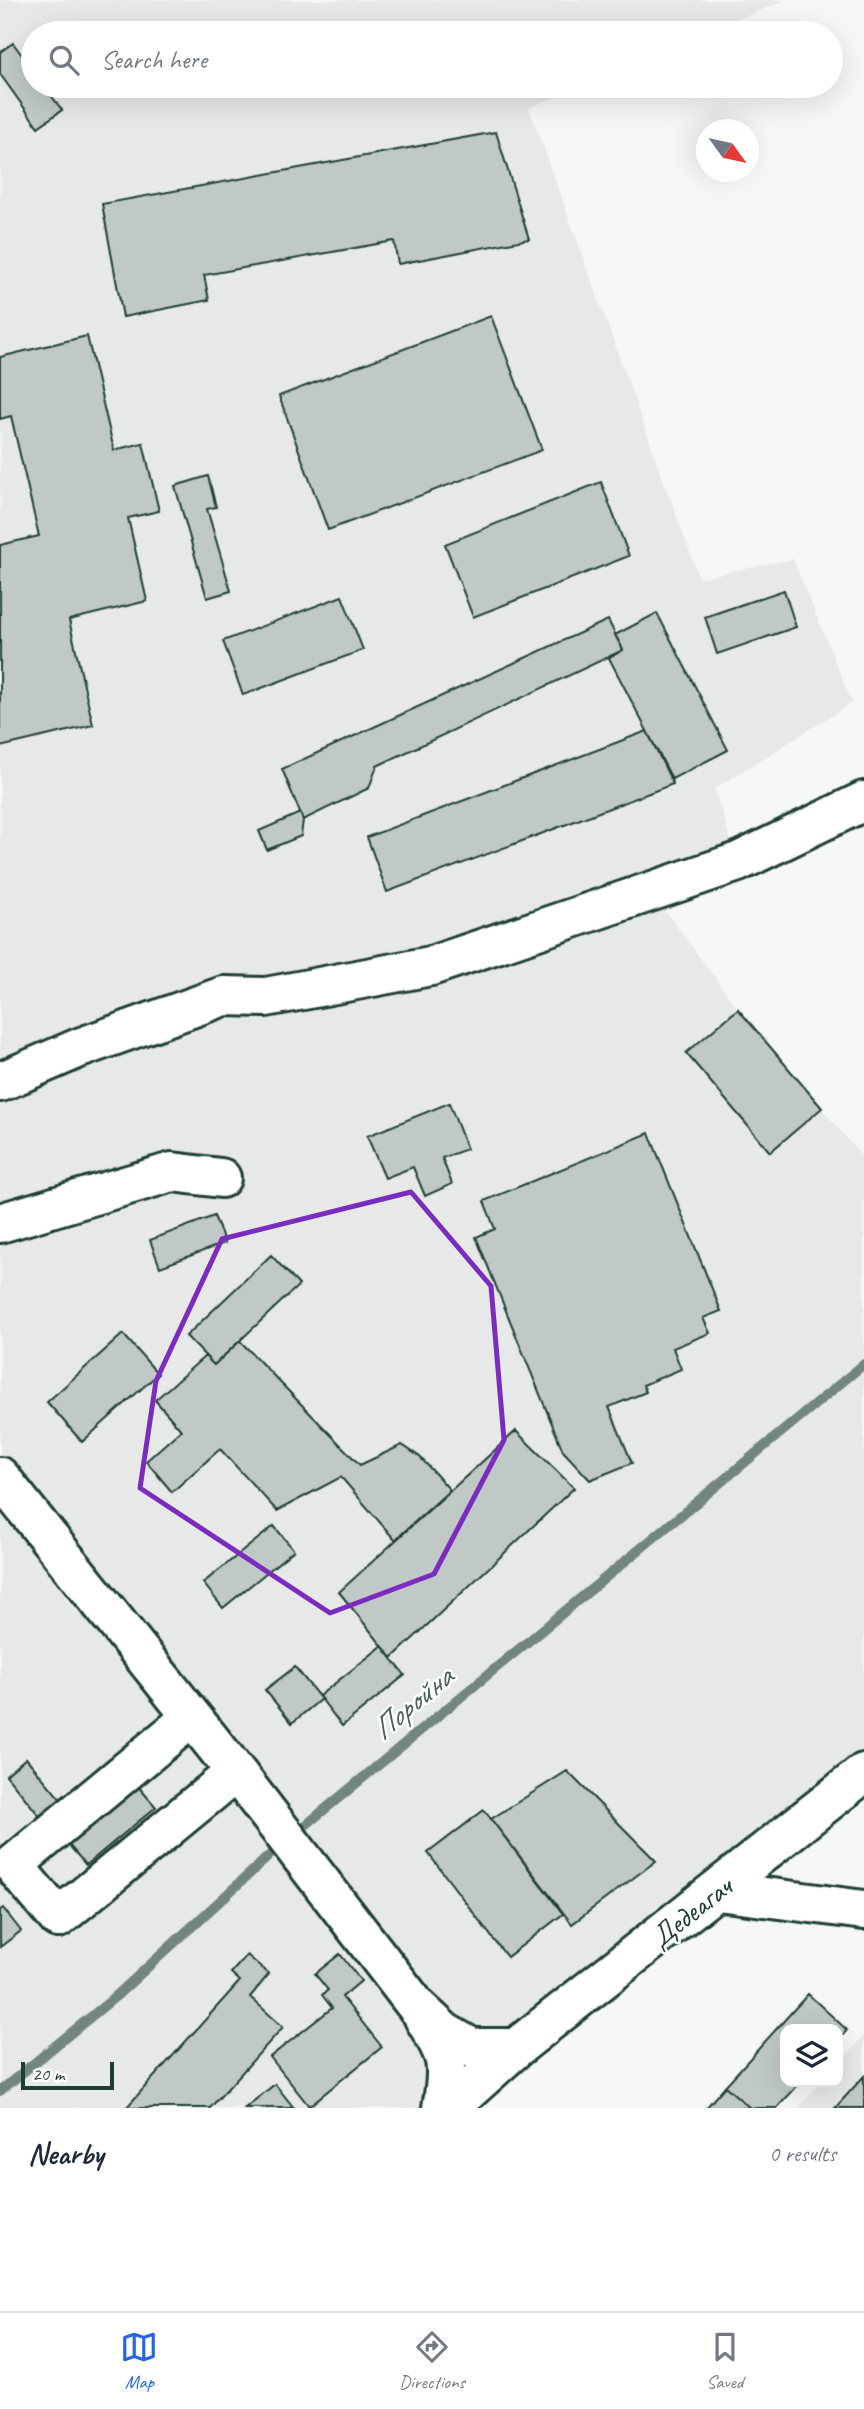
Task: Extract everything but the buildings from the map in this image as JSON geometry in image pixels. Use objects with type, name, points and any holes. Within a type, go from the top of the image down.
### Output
[{"type":"street","points":[[0,1082],[79,1048],[224,996],[266,997],[431,967],[738,862],[864,801]]},
{"type":"street","points":[[0,1223],[172,1171],[221,1178]]},
{"type":"street","points":[[0,1477],[236,1772],[417,2007],[442,2048],[448,2075],[442,2108]]},
{"type":"street","points":[[192,1717],[13,1865],[58,1918],[236,1772]]},
{"type":"street","name":"Дедеагач","points":[[449,2108],[516,2048],[864,1773]]},
{"type":"street","points":[[718,1891],[864,1910]]},
{"type":"street","points":[[417,2007],[443,2032],[472,2048],[516,2048]]},
{"type":"highlighted area","points":[[411,1192],[491,1286],[504,1440],[434,1574],[330,1613],[140,1488],[156,1381],[222,1239]]},
{"type":"shaded area","points":[[0,0],[785,0],[735,21],[21,21],[21,98],[552,98],[529,108],[699,578],[793,559],[852,703],[714,789],[738,862],[651,892],[738,1009],[864,1159],[864,1773],[449,2108],[0,2108]]},
{"type":"shaded area","points":[[864,2036],[864,2108],[798,2108],[817,2087],[843,2087],[843,2059]]},
{"type":"waterway","name":"Поройна","points":[[295,1834],[864,1364]]},
{"type":"waterway","name":"Поройна","points":[[0,2091],[115,1997],[283,1843]]}]
